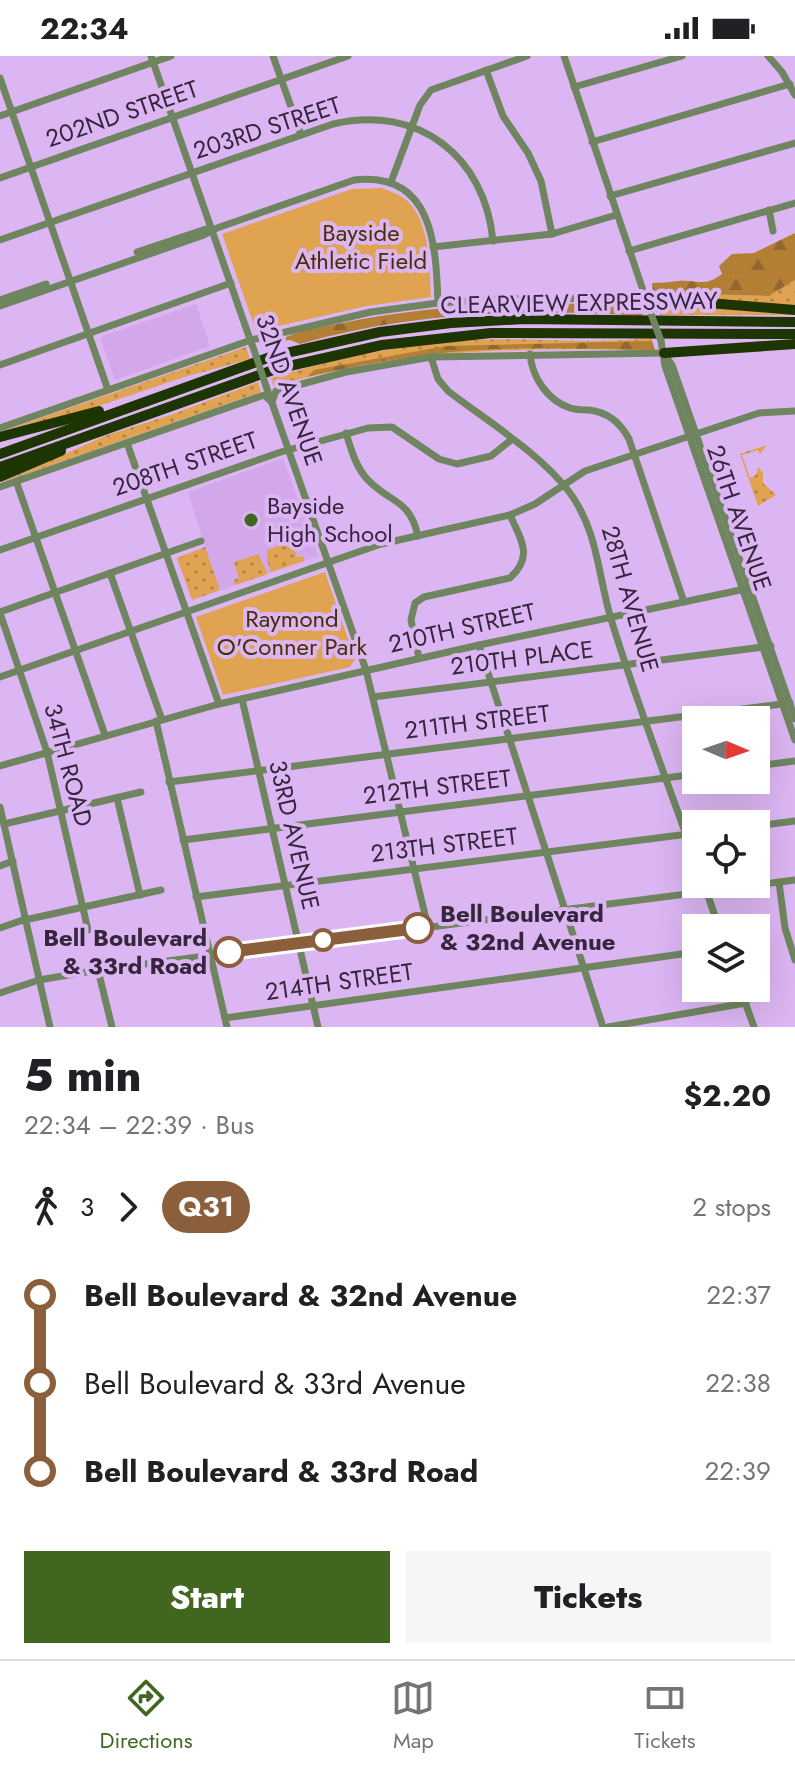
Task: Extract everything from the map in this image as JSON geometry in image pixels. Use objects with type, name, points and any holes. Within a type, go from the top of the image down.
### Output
[{"type":"highway","points":[[646,298],[795,310]]},
{"type":"highway","name":"CLEARVIEW EXPRESSWAY","points":[[0,454],[174,390],[308,346],[414,326],[524,319],[795,322]]},
{"type":"highway","name":"CLEARVIEW EXPRESSWAY","points":[[0,467],[133,418],[299,363],[346,351],[418,339],[503,333],[795,334]]},
{"type":"highway","points":[[664,353],[795,344]]},
{"type":"highway","points":[[0,437],[174,390]]},
{"type":"highway","points":[[0,477],[133,418]]},
{"type":"street","points":[[0,116],[152,59],[171,56]]},
{"type":"street","points":[[273,56],[301,135]]},
{"type":"street","name":"202ND STREET","points":[[0,178],[348,56]]},
{"type":"street","points":[[391,182],[423,98],[431,90],[527,56]]},
{"type":"street","name":"26TH AVENUE","points":[[564,56],[661,341],[665,366],[693,435],[767,646],[795,740]]},
{"type":"street","points":[[574,87],[682,56]]},
{"type":"street","points":[[768,56],[795,95]]},
{"type":"street","name":"32ND AVENUE","points":[[152,59],[366,670],[428,927]]},
{"type":"street","points":[[486,70],[503,116],[528,153],[541,181],[552,234]]},
{"type":"street","points":[[0,78],[108,390]]},
{"type":"street","points":[[592,142],[790,84]]},
{"type":"street","name":"203RD STREET","points":[[0,240],[333,124],[361,119],[388,120],[411,127]]},
{"type":"street","points":[[411,127],[449,148],[471,173],[489,211],[493,241]]},
{"type":"street","points":[[610,196],[795,143]]},
{"type":"street","points":[[0,303],[354,180],[375,179],[391,182],[420,205],[430,227],[438,303]]},
{"type":"street","points":[[629,251],[795,203]]},
{"type":"street","points":[[769,210],[773,231]]},
{"type":"street","points":[[433,247],[552,234],[616,215]]},
{"type":"street","points":[[0,365],[231,283]]},
{"type":"street","name":"CLEARVIEW EXPRESSWAY","points":[[0,428],[252,344],[371,312],[503,299],[646,298]]},
{"type":"street","points":[[0,487],[264,395],[272,402],[276,391],[346,372],[431,357],[664,353]]},
{"type":"street","points":[[530,354],[533,375],[558,402],[571,409],[598,412],[621,425],[684,602]]},
{"type":"street","name":"28TH AVENUE","points":[[431,357],[438,379],[448,391],[536,458],[563,484],[582,512],[591,533],[610,616],[682,823]]},
{"type":"street","points":[[0,677],[381,544],[510,515],[535,504],[585,471],[759,413],[795,411]]},
{"type":"street","name":"208TH STREET","points":[[0,550],[288,450],[368,428],[392,427],[439,459],[457,464],[491,456],[511,440]]},
{"type":"street","points":[[346,433],[361,471],[368,481],[405,506],[418,536]]},
{"type":"street","points":[[127,443],[219,704]]},
{"type":"street","points":[[16,481],[105,735]]},
{"type":"street","points":[[419,658],[411,620],[415,603],[424,597],[510,578],[522,563],[522,542],[510,515]]},
{"type":"street","points":[[0,612],[201,541]]},
{"type":"street","points":[[110,573],[159,720],[169,782],[227,1027]]},
{"type":"street","name":"210TH STREET","points":[[0,766],[219,704],[610,616],[746,589]]},
{"type":"street","name":"34TH ROAD","points":[[0,612],[47,752],[88,930]]},
{"type":"street","points":[[479,645],[605,1027],[746,1003],[754,1027]]},
{"type":"street","name":"210TH PLACE","points":[[373,697],[767,646]]},
{"type":"street","name":"33RD AVENUE","points":[[242,699],[318,1027]]},
{"type":"street","name":"26TH AVENUE","points":[[786,703],[795,719]]},
{"type":"street","name":"211TH STREET","points":[[169,782],[786,703]]},
{"type":"street","points":[[770,764],[795,761]]},
{"type":"street","name":"212TH STREET","points":[[183,840],[682,776]]},
{"type":"street","points":[[4,824],[141,792]]},
{"type":"street","points":[[117,798],[140,895]]},
{"type":"street","points":[[0,807],[50,1027]]},
{"type":"street","points":[[770,824],[795,821]]},
{"type":"street","name":"213TH STREET","points":[[196,897],[682,835]]},
{"type":"street","points":[[0,866],[13,861]]},
{"type":"street","points":[[770,883],[795,880]]},
{"type":"street","points":[[779,882],[785,928],[795,960]]},
{"type":"street","points":[[0,928],[161,890]]},
{"type":"street","points":[[0,993],[39,980],[98,970],[682,891]]},
{"type":"street","name":"214TH STREET","points":[[225,1018],[682,954]]},
{"type":"street","points":[[98,970],[112,1027]]},
{"type":"shaded area","points":[[196,304],[210,346],[115,380],[100,337]]},
{"type":"shaded area","name":"Bayside High School","points":[[283,458],[318,556],[192,600],[177,558],[205,547],[188,492]]},
{"type":"green space","name":"Bayside Athletic Field","points":[[382,188],[405,199],[420,219],[429,259],[431,297],[367,306],[256,331],[222,234],[352,189]]},
{"type":"green space","points":[[795,233],[795,280],[769,296],[653,293],[652,283],[710,281],[722,274],[719,266],[732,254],[754,253]]},
{"type":"green space","points":[[795,280],[795,308],[655,298],[653,293],[769,296]]},
{"type":"green space","points":[[539,303],[639,305],[643,316],[557,312],[470,315],[384,325],[300,344],[290,340],[278,341],[306,330],[412,311]]},
{"type":"green space","points":[[656,304],[795,314],[795,315],[660,315]]},
{"type":"green space","points":[[651,338],[655,350],[559,349],[463,353],[368,364],[274,387],[271,378],[368,353],[443,342]]},
{"type":"green space","points":[[652,341],[655,350],[528,348],[452,352],[379,362],[307,377],[314,370],[446,346]]},
{"type":"green space","points":[[246,347],[250,359],[181,378],[87,410],[0,432]]},
{"type":"green space","points":[[258,382],[261,392],[0,483],[105,436]]},
{"type":"green space","points":[[767,445],[760,454],[758,450],[742,455],[750,478],[756,475],[758,467],[763,473],[763,483],[776,495],[758,506],[740,454]]},
{"type":"green space","points":[[291,542],[297,557],[303,556],[304,561],[271,572],[267,550]]},
{"type":"green space","points":[[205,547],[220,590],[192,600],[177,558]]},
{"type":"green space","points":[[258,554],[268,574],[235,585],[234,580],[239,578],[234,562]]},
{"type":"green space","name":"Raymond O'Conner Park","points":[[325,572],[355,659],[350,667],[223,695],[196,617]]},
{"type":"bus line","name":"Q31","points":[[229,952],[418,928]]},
{"type":"place","name":"Bayside High School","points":[[251,520]]},
{"type":"place","name":"Bell Boulevard & 32nd Avenue","points":[[418,928]]},
{"type":"place","name":"Bell Boulevard & 33rd Road","points":[[229,952]]}]
